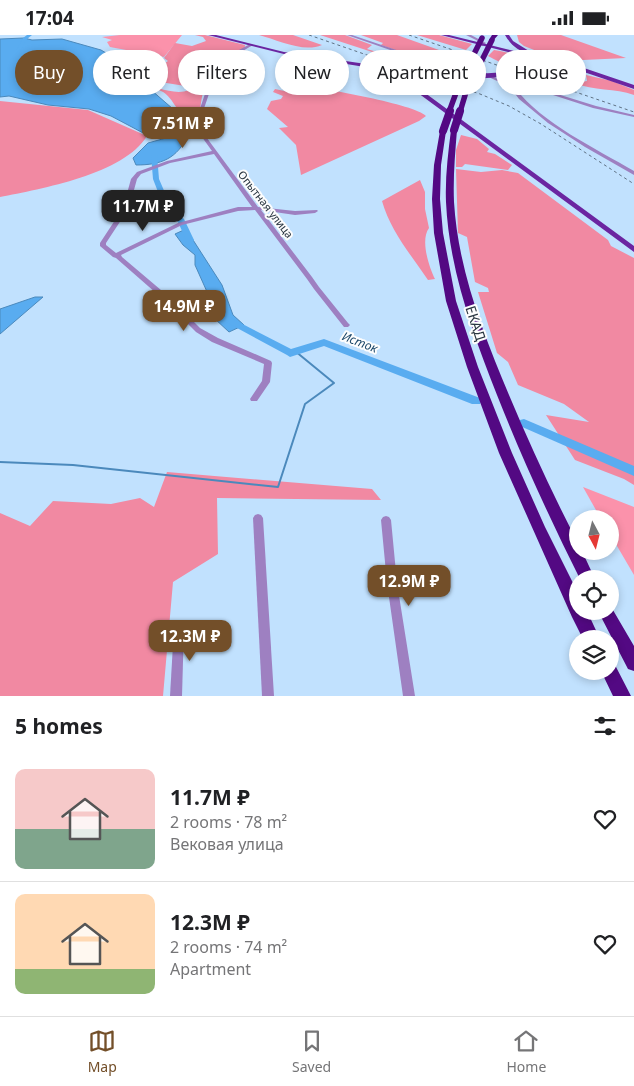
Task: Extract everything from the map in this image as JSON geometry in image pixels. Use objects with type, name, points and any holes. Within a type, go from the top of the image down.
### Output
[{"type":"highway","name":"ЕКАД","points":[[494,37],[466,92],[454,130],[449,159],[450,209],[462,281],[474,322],[521,439],[558,521],[583,570]]},
{"type":"highway","name":"ЕКАД","points":[[483,39],[460,82],[443,131],[437,166],[437,228],[452,305],[495,429],[569,593]]},
{"type":"highway","points":[[611,620],[634,663]]},
{"type":"highway","points":[[614,680],[622,696]]},
{"type":"main road","points":[[210,35],[251,45],[359,65]]},
{"type":"main road","points":[[443,35],[483,39],[516,50]]},
{"type":"main road","points":[[507,35],[511,42],[524,50]]},
{"type":"main road","points":[[586,72],[634,87]]},
{"type":"main road","points":[[486,75],[496,74]]},
{"type":"main road","points":[[425,95],[634,250]]},
{"type":"main road","points":[[433,95],[436,103]]},
{"type":"street","points":[[349,35],[390,50]]},
{"type":"street","points":[[468,35],[484,43],[483,39]]},
{"type":"street","name":"Опытная улица","points":[[251,45],[240,51],[210,88],[196,126],[316,288],[346,325]]},
{"type":"street","points":[[486,75],[496,81]]},
{"type":"street","points":[[517,95],[543,117],[634,173]]},
{"type":"street","points":[[560,95],[595,107],[634,116]]},
{"type":"street","points":[[214,152],[155,167],[136,176],[126,208],[103,243],[103,246],[166,298],[198,329],[215,340],[268,363],[266,382],[254,399]]},
{"type":"street","points":[[116,255],[182,224],[238,209],[256,208],[295,213],[315,211]]},
{"type":"street","points":[[258,518],[268,696]]},
{"type":"street","points":[[386,520],[392,583],[409,696]]},
{"type":"street","points":[[176,696],[179,627]]},
{"type":"shaded area","points":[[120,35],[182,35],[168,52],[168,50],[126,50],[110,47],[107,42],[112,40],[102,37]]},
{"type":"shaded area","points":[[195,35],[205,35],[245,45],[245,50],[178,50],[178,85],[168,83],[168,53],[175,43],[192,46],[206,41],[203,37]]},
{"type":"shaded area","points":[[259,35],[293,35],[322,45],[307,48],[299,47]]},
{"type":"shaded area","points":[[320,35],[345,35],[372,45],[367,49],[370,50]]},
{"type":"shaded area","points":[[361,35],[397,35],[439,50],[395,50],[381,45],[383,43]]},
{"type":"shaded area","points":[[417,35],[439,35],[472,44],[466,50]]},
{"type":"shaded area","points":[[517,35],[561,35],[626,58],[586,60],[586,50],[534,50],[519,42]]},
{"type":"shaded area","points":[[494,50],[496,50],[496,60],[488,56]]},
{"type":"shaded area","points":[[586,75],[612,81],[634,90],[634,95],[586,87]]},
{"type":"shaded area","points":[[168,91],[177,92],[178,95],[203,95],[196,121],[185,117],[167,95]]},
{"type":"shaded area","points":[[349,93],[405,107],[426,116],[419,121],[301,175],[296,145],[279,128],[288,127],[267,109],[271,101],[281,99],[283,96],[280,95],[349,95]]},
{"type":"shaded area","points":[[0,101],[88,110],[147,136],[136,149],[101,170],[58,184],[0,197]]},
{"type":"shaded area","points":[[461,135],[477,139],[489,149],[487,152],[495,154],[512,165],[508,170],[465,164],[462,167],[456,167],[456,150]]},
{"type":"shaded area","points":[[456,169],[481,172],[502,170],[518,173],[608,240],[611,246],[634,258],[634,485],[624,479],[575,460],[546,415],[589,422],[564,404],[518,385],[508,362],[497,353],[478,292],[489,292],[488,288],[475,282],[467,237],[458,233]]},
{"type":"shaded area","points":[[420,180],[425,192],[425,209],[429,228],[425,239],[426,253],[435,279],[428,280],[390,222],[382,201]]},
{"type":"shaded area","points":[[167,472],[372,489],[381,500],[217,498],[218,554],[173,582],[163,696],[0,696],[0,513],[30,526],[53,501],[111,504],[140,498],[154,507]]},
{"type":"shaded area","points":[[583,487],[634,507],[634,575],[619,549],[619,510],[596,510]]},
{"type":"water","points":[[0,39],[62,39],[101,50],[93,50],[93,95],[157,95],[181,116],[181,121],[165,128],[166,132],[147,135],[111,116],[89,109],[48,105],[9,96],[0,97]]},
{"type":"water","points":[[183,134],[188,135],[184,143],[179,150],[167,159],[153,164],[136,165],[133,158],[148,143],[166,138],[168,135],[172,137]]},
{"type":"water","points":[[186,229],[222,285],[233,315],[244,325],[229,332],[200,305],[208,294],[195,265],[195,255],[183,245],[175,234]]},
{"type":"water","points":[[35,297],[43,297],[0,334],[0,309]]},
{"type":"waterway","name":"Исток","points":[[18,50],[25,38],[30,35]]},
{"type":"waterway","name":"Исток","points":[[154,155],[156,179],[169,210],[181,221],[190,240]]},
{"type":"waterway","name":"Исток","points":[[229,320],[290,353],[324,342],[476,401]]},
{"type":"waterway","points":[[0,462],[73,465],[278,487],[305,404],[334,383],[295,351]]},
{"type":"waterway","name":"Исток","points":[[524,423],[634,471]]},
{"type":"railway","points":[[309,35],[480,94],[509,106],[541,124],[634,184]]},
{"type":"railway","points":[[409,35],[634,112]]}]
